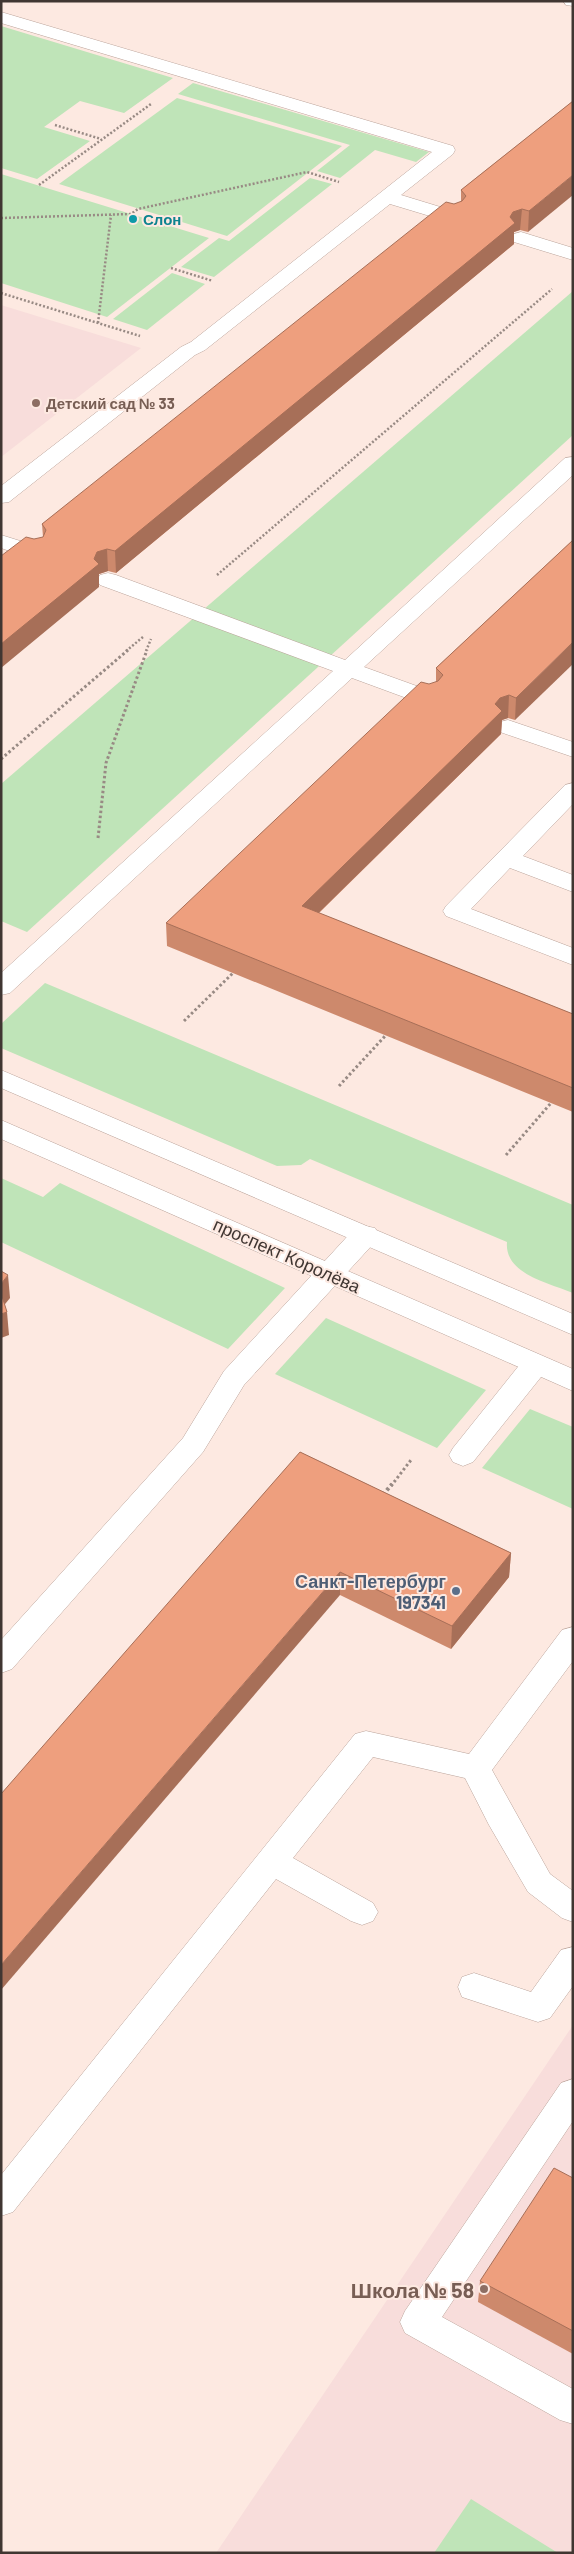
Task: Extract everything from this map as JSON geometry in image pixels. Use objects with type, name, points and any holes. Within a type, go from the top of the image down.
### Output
[{"type":"street","points":[[1,17],[446,150],[385,196],[198,346],[188,351],[1,497]]},
{"type":"street","points":[[385,196],[453,217]]},
{"type":"street","points":[[521,238],[573,254]]},
{"type":"street","points":[[1,987],[573,463]]},
{"type":"street","points":[[1,541],[35,553]]},
{"type":"street","points":[[108,580],[428,698]]},
{"type":"street","points":[[508,727],[573,750]]},
{"type":"street","points":[[573,790],[455,911],[573,957]]},
{"type":"street","points":[[506,858],[573,884]]},
{"type":"street","points":[[1,1078],[573,1325]]},
{"type":"street","name":"проспект Королёва","points":[[1,1129],[573,1381]]},
{"type":"street","points":[[1,1661],[193,1445],[234,1378],[365,1235]]},
{"type":"street","points":[[463,1455],[535,1364]]},
{"type":"street","points":[[476,1768],[573,1638]]},
{"type":"street","points":[[1,2201],[366,1743],[476,1768]]},
{"type":"street","points":[[476,1768],[500,1816],[539,1883],[573,1909]]},
{"type":"street","points":[[271,1861],[362,1912]]},
{"type":"street","points":[[474,1987],[538,2008],[573,1960]]},
{"type":"street","points":[[573,2093],[418,2322],[573,2408]]},
{"type":"path","points":[[39,185],[192,74]]},
{"type":"path","points":[[55,125],[102,140]]},
{"type":"path","points":[[1,218],[131,214],[138,209],[308,172]]},
{"type":"path","points":[[98,323],[111,215]]},
{"type":"path","points":[[171,268],[215,282]]},
{"type":"path","points":[[1,759],[558,284]]},
{"type":"path","points":[[1,293],[188,351]]},
{"type":"path","points":[[91,905],[106,763],[155,628]]},
{"type":"path","points":[[184,1021],[233,973]]},
{"type":"path","points":[[339,1086],[386,1035]]},
{"type":"path","points":[[506,1155],[551,1103]]},
{"type":"path","points":[[377,1502],[411,1460]]},
{"type":"shaded area","name":"Детский сад № 33","points":[[1,305],[141,348],[1,457]]},
{"type":"shaded area","name":"Школа № 58","points":[[573,2025],[573,2553],[216,2553]]},
{"type":"green space","points":[[1,26],[173,78],[124,113],[80,101],[44,127],[90,141],[37,179],[1,168]]},
{"type":"green space","points":[[193,83],[429,152],[416,162],[375,150],[340,178],[317,171],[350,145],[178,94]]},
{"type":"green space","points":[[177,98],[342,146],[227,236],[59,184]]},
{"type":"green space","points":[[1,174],[209,238],[107,317],[1,283]]},
{"type":"green space","points":[[310,178],[332,184],[214,277],[181,267],[219,238],[229,241]]},
{"type":"green space","points":[[172,273],[205,284],[147,330],[113,319]]},
{"type":"green space","points":[[573,291],[573,435],[27,932],[1,921],[1,784]]},
{"type":"green space","points":[[45,983],[573,1205],[573,1293],[541,1281],[520,1270],[508,1253],[507,1242],[310,1159],[301,1165],[277,1166],[1,1048],[1,1024]]},
{"type":"green space","points":[[1,1178],[43,1197],[60,1183],[285,1288],[228,1349],[1,1242]]},
{"type":"green space","points":[[326,1318],[486,1390],[437,1448],[275,1374]]},
{"type":"green space","points":[[530,1409],[573,1427],[573,1509],[482,1468]]},
{"type":"green space","points":[[471,2499],[558,2553],[434,2553]]},
{"type":"building","points":[[573,101],[573,175],[529,211],[522,209],[513,212],[510,217],[515,223],[115,551],[107,549],[97,552],[94,559],[99,564],[1,644],[1,556],[26,537],[34,539],[43,537],[46,530],[42,524],[446,202],[454,204],[462,201],[466,196],[461,190]]},
{"type":"building","points":[[573,540],[573,642],[516,698],[509,695],[500,698],[495,704],[502,711],[302,906],[573,1014],[573,1088],[166,923],[421,682],[429,684],[438,681],[443,675],[436,668]]},
{"type":"building","points":[[1,1271],[8,1275],[1,1284]]},
{"type":"building","points":[[1,1293],[7,1312],[1,1314]]},
{"type":"building","points":[[300,1452],[511,1553],[452,1626],[340,1572],[1,1965],[1,1794]]},
{"type":"building","points":[[554,2168],[573,2178],[573,2331],[480,2281]]},
{"type":"place","name":"Слон","points":[[133,219]]},
{"type":"place","name":"Детский сад № 33","points":[[36,403]]},
{"type":"place","name":"Санкт-Петербург 197341","points":[[456,1591]]},
{"type":"place","name":"Школа № 58","points":[[484,2289]]}]
